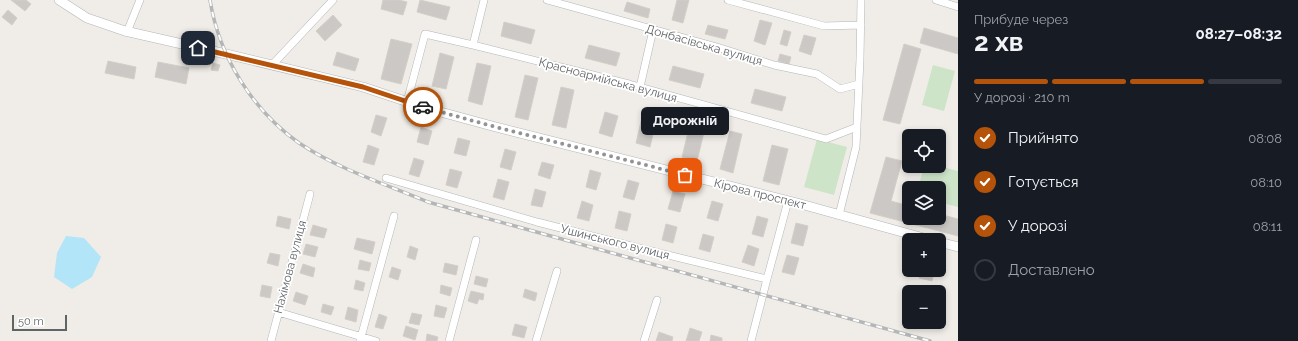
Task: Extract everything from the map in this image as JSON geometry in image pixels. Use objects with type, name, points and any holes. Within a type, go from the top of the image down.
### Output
[{"type":"street","name":"Кірова проспект","points":[[59,0],[87,18],[127,32],[363,87],[407,102],[492,126],[788,201],[905,233]]},
{"type":"street","points":[[127,32],[140,0]]},
{"type":"street","points":[[272,66],[333,0]]},
{"type":"street","points":[[473,45],[484,0]]},
{"type":"street","name":"Донбасівська вулиця","points":[[547,0],[717,47],[774,65],[817,74],[840,88],[859,84]]},
{"type":"street","points":[[728,0],[824,26],[861,25]]},
{"type":"street","points":[[839,215],[856,147],[861,0]]},
{"type":"street","points":[[936,0],[958,7]]},
{"type":"street","points":[[640,87],[653,30]]},
{"type":"street","name":"Красноармійська вулиця","points":[[407,102],[426,34],[640,87],[826,139],[857,127]]},
{"type":"street","name":"Ушинського вулиця","points":[[386,178],[552,226],[767,279]]},
{"type":"street","name":"Нахімова вулиця","points":[[271,341],[310,194]]},
{"type":"street","points":[[752,341],[788,201]]},
{"type":"street","points":[[360,339],[394,216]]},
{"type":"street","points":[[449,341],[476,240]]},
{"type":"street","points":[[946,244],[958,248]]},
{"type":"street","points":[[536,341],[557,271]]},
{"type":"street","points":[[644,341],[657,300]]},
{"type":"street","points":[[278,312],[360,339],[376,341]]},
{"type":"green space","points":[[933,65],[955,71],[944,111],[922,105]]},
{"type":"green space","points":[[817,139],[847,147],[834,195],[804,187]]},
{"type":"green space","points":[[946,168],[958,171],[958,207],[946,204],[946,181],[920,181],[922,173],[946,173]]},
{"type":"water","points":[[66,236],[84,238],[101,257],[92,277],[72,289],[54,277],[57,253]]},
{"type":"building","points":[[11,0],[26,0],[31,4],[25,11]]},
{"type":"building","points":[[383,0],[399,0],[407,2],[403,15],[381,9]]},
{"type":"building","points":[[420,0],[450,7],[446,20],[417,12]]},
{"type":"building","points":[[677,0],[689,0],[683,23],[672,20]]},
{"type":"building","points":[[627,2],[650,9],[648,18],[624,11]]},
{"type":"building","points":[[8,10],[17,18],[12,25],[2,17]]},
{"type":"building","points":[[333,15],[342,25],[325,41],[316,31]]},
{"type":"building","points":[[760,20],[772,23],[765,45],[754,41]]},
{"type":"building","points":[[504,22],[535,30],[531,44],[501,36]]},
{"type":"building","points":[[708,25],[728,30],[725,39],[705,34]]},
{"type":"building","points":[[924,28],[958,38],[958,54],[920,43]]},
{"type":"building","points":[[784,30],[791,32],[787,46],[780,44]]},
{"type":"building","points":[[804,35],[816,38],[811,55],[799,51]]},
{"type":"building","points":[[391,39],[412,44],[401,84],[381,79]]},
{"type":"building","points":[[904,44],[921,49],[900,124],[883,120]]},
{"type":"building","points":[[589,45],[620,53],[616,66],[585,58]]},
{"type":"building","points":[[337,52],[359,59],[355,71],[333,65]]},
{"type":"building","points":[[440,53],[454,57],[446,89],[432,86]]},
{"type":"building","points":[[780,54],[791,57],[789,64],[778,61]]},
{"type":"building","points":[[108,61],[136,67],[134,79],[105,73]]},
{"type":"building","points":[[158,62],[189,68],[186,84],[155,77]]},
{"type":"building","points":[[213,63],[220,65],[218,71],[211,70]]},
{"type":"building","points":[[477,63],[491,66],[482,105],[468,101]]},
{"type":"building","points":[[673,66],[704,74],[700,88],[669,80]]},
{"type":"building","points":[[525,75],[538,78],[528,120],[515,117]]},
{"type":"building","points":[[561,87],[574,90],[566,128],[552,125]]},
{"type":"building","points":[[755,89],[786,97],[782,111],[751,103]]},
{"type":"building","points":[[644,109],[658,112],[650,147],[636,143]]},
{"type":"building","points":[[605,112],[618,116],[612,137],[599,133]]},
{"type":"building","points":[[376,115],[387,118],[381,136],[371,132]]},
{"type":"building","points":[[691,120],[706,124],[697,161],[682,157]]},
{"type":"building","points":[[421,127],[432,131],[428,145],[417,142]]},
{"type":"building","points":[[730,131],[742,134],[733,173],[720,169]]},
{"type":"building","points":[[458,138],[470,141],[466,156],[454,153]]},
{"type":"building","points":[[368,145],[379,149],[374,165],[363,162]]},
{"type":"building","points":[[772,145],[788,149],[779,185],[763,181]]},
{"type":"building","points":[[505,149],[516,152],[511,170],[500,167]]},
{"type":"building","points":[[886,157],[902,161],[891,201],[902,204],[902,221],[870,213]]},
{"type":"building","points":[[414,158],[424,161],[419,177],[409,174]]},
{"type":"building","points":[[542,162],[554,165],[550,179],[538,175]]},
{"type":"building","points":[[450,169],[462,172],[457,188],[446,185]]},
{"type":"building","points":[[590,170],[601,173],[596,190],[586,187]]},
{"type":"building","points":[[498,179],[509,182],[504,200],[493,197]]},
{"type":"building","points":[[628,180],[639,183],[634,200],[623,197]]},
{"type":"building","points":[[535,189],[546,192],[542,207],[531,205]]},
{"type":"building","points":[[673,191],[685,194],[680,212],[668,209]]},
{"type":"building","points":[[582,201],[593,205],[589,221],[577,218]]},
{"type":"building","points":[[712,201],[723,204],[718,221],[707,218]]},
{"type":"building","points":[[619,211],[631,214],[627,231],[615,228]]},
{"type":"building","points":[[278,216],[291,219],[289,229],[276,226]]},
{"type":"building","points":[[757,216],[768,219],[763,237],[752,234]]},
{"type":"building","points":[[946,216],[958,219],[958,236],[916,225],[946,225]]},
{"type":"building","points":[[796,223],[808,226],[803,246],[791,243]]},
{"type":"building","points":[[666,224],[677,227],[673,243],[662,240]]},
{"type":"building","points":[[313,225],[327,229],[324,238],[310,235]]},
{"type":"building","points":[[703,234],[714,237],[710,252],[699,249]]},
{"type":"building","points":[[357,238],[375,242],[372,254],[354,249]]},
{"type":"building","points":[[306,244],[318,247],[315,257],[303,254]]},
{"type":"building","points":[[748,245],[759,249],[754,266],[742,262]]},
{"type":"building","points":[[410,246],[418,249],[415,260],[407,257]]},
{"type":"building","points":[[270,253],[280,255],[278,266],[267,263]]},
{"type":"building","points":[[787,255],[799,258],[794,275],[782,272]]},
{"type":"building","points":[[360,260],[371,263],[369,271],[358,269]]},
{"type":"building","points":[[445,263],[458,266],[456,275],[443,272]]},
{"type":"building","points":[[303,264],[315,268],[313,277],[300,273]]},
{"type":"building","points":[[392,267],[401,270],[398,280],[389,277]]},
{"type":"building","points":[[476,276],[488,279],[486,287],[474,284]]},
{"type":"building","points":[[919,277],[933,277],[932,281]]},
{"type":"building","points":[[356,280],[365,283],[363,291],[354,289]]},
{"type":"building","points":[[262,285],[272,287],[270,298],[260,296]]},
{"type":"building","points":[[441,285],[452,288],[450,296],[440,293]]},
{"type":"building","points":[[525,289],[537,293],[535,301],[523,297]]},
{"type":"building","points":[[471,291],[484,294],[483,300],[479,299],[477,304],[468,301]]},
{"type":"building","points":[[296,292],[308,296],[305,305],[293,301]]},
{"type":"building","points":[[323,304],[334,307],[331,315],[321,312]]},
{"type":"building","points":[[436,305],[447,308],[444,318],[434,316]]},
{"type":"building","points":[[348,307],[358,310],[356,322],[345,319]]},
{"type":"building","points":[[412,313],[422,315],[419,325],[409,323]]},
{"type":"building","points":[[379,314],[387,317],[383,329],[375,327]]},
{"type":"building","points":[[515,324],[527,327],[524,338],[512,335]]},
{"type":"building","points":[[406,326],[418,330],[415,340],[403,336]]},
{"type":"building","points":[[690,328],[702,332],[699,341],[686,341]]},
{"type":"building","points":[[659,332],[673,337],[672,341],[656,341]]},
{"type":"building","points":[[427,334],[438,337],[437,341],[426,341]]},
{"type":"building","points":[[711,335],[722,338],[722,341],[710,341]]},
{"type":"railway","points":[[210,0],[214,21],[221,41],[240,80],[253,98],[282,130],[299,143],[330,161],[428,202],[930,341]]},
{"type":"way so far","points":[[423,107],[685,175]]},
{"type":"place","name":"Дорожній","points":[[685,175]]},
{"type":"route","points":[[198,48],[363,87],[423,107]]}]
